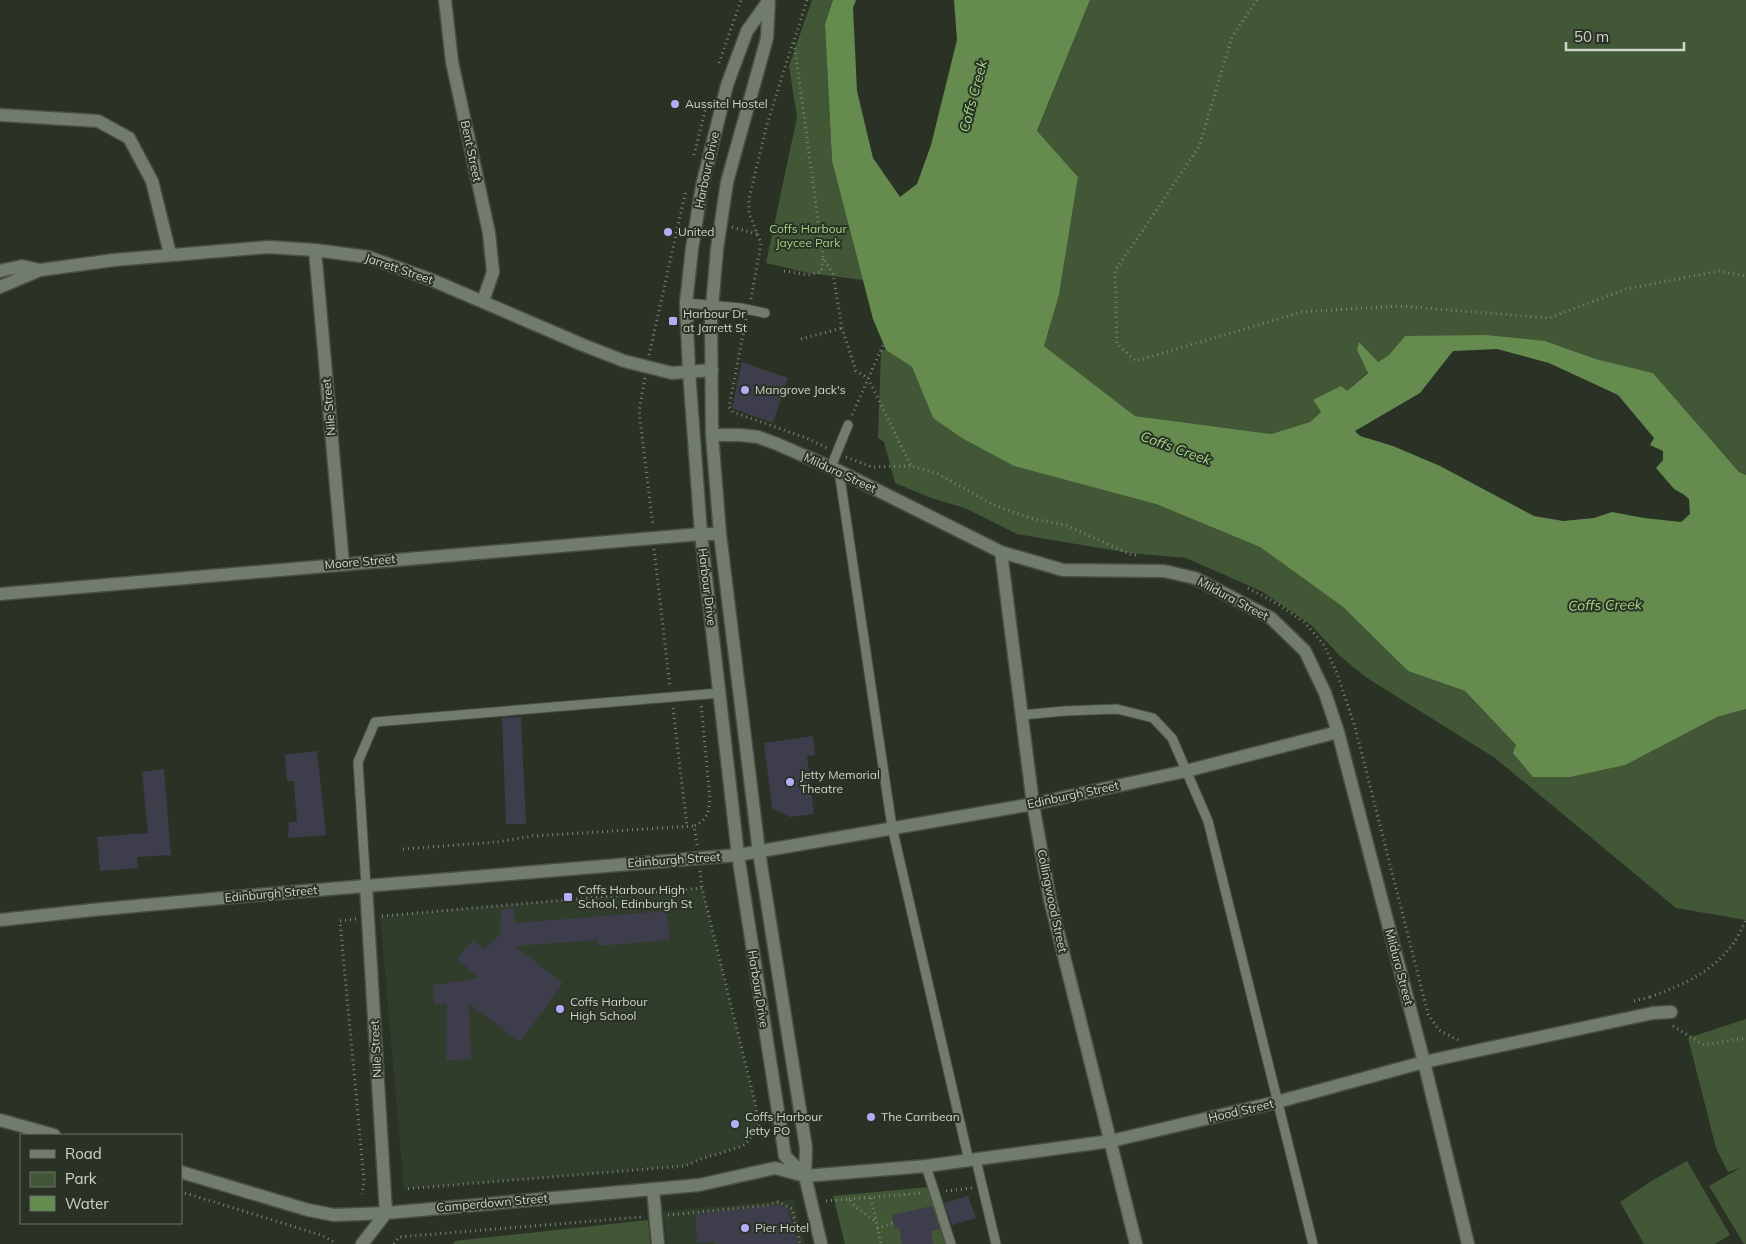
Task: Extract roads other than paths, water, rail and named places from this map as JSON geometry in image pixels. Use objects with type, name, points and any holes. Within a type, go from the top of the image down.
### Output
[{"type":"street","name":"Bent Street","points":[[445,0],[452,62],[489,233],[493,272],[483,301]]},
{"type":"street","name":"Harbour Drive","points":[[769,0],[767,38],[727,182],[720,226],[712,305],[712,435],[720,534],[759,852],[806,1148],[805,1176],[821,1244]]},
{"type":"street","name":"Harbour Drive","points":[[769,0],[747,31],[727,85],[702,186],[686,303],[701,534],[738,856],[785,1156],[805,1176]]},
{"type":"street","points":[[0,114],[98,121],[129,138],[152,181],[170,254]]},
{"type":"street","name":"Jarrett Street","points":[[0,286],[40,270],[170,254],[268,247],[315,250],[368,257],[432,280],[624,361],[672,373],[712,370]]},
{"type":"street","name":"Nile Street","points":[[315,250],[343,564]]},
{"type":"street","name":"Jarrett Street","points":[[0,271],[22,266],[40,270]]},
{"type":"street","name":"Mildura Street","points":[[712,435],[758,437],[835,469],[1001,552],[1063,570],[1164,571],[1195,578],[1271,618],[1305,651],[1325,693],[1338,732],[1424,1062],[1468,1244]]},
{"type":"street","name":"Moore Street","points":[[0,594],[653,538],[720,534]]},
{"type":"street","name":"Collingwood Street","points":[[1001,552],[1033,804],[1050,900],[1136,1244]]},
{"type":"street","name":"Edinburgh Street","points":[[0,920],[366,886],[738,856],[892,827],[1033,804],[1186,771],[1338,732]]},
{"type":"street","name":"Nile Street","points":[[366,886],[386,1213]]},
{"type":"street","name":"Hood Street","points":[[805,1176],[926,1166],[1111,1141],[1277,1102],[1424,1062],[1653,1013],[1671,1012]]},
{"type":"street","points":[[0,1120],[50,1134]]},
{"type":"street","name":"Camperdown Street","points":[[182,1172],[308,1210],[334,1215],[386,1213],[699,1185],[775,1168],[805,1176]]},
{"type":"street","points":[[653,1189],[658,1244]]},
{"type":"street","points":[[362,1244],[386,1213]]},
{"type":"lane","points":[[686,303],[748,309],[765,313]]},
{"type":"lane","points":[[848,425],[836,453],[835,469],[892,827],[972,1160],[996,1244]]},
{"type":"lane","points":[[366,886],[358,762],[375,722],[720,693]]},
{"type":"lane","points":[[1022,715],[1066,710],[1117,709],[1153,718],[1172,738],[1208,822],[1313,1244]]},
{"type":"lane","points":[[926,1166],[951,1244]]},
{"type":"water","name":"Coffs Creek","points":[[833,0],[856,0],[853,8],[857,91],[873,158],[900,197],[917,184],[931,145],[957,40],[954,0],[1090,0],[1037,131],[1078,177],[1059,295],[1044,346],[1135,416],[1271,434],[1310,422],[1321,412],[1313,400],[1341,386],[1347,391],[1368,373],[1357,350],[1359,342],[1378,362],[1389,355],[1405,336],[1486,335],[1545,341],[1596,359],[1653,373],[1739,472],[1746,475],[1746,709],[1717,717],[1625,765],[1570,777],[1533,777],[1513,753],[1516,745],[1465,691],[1408,671],[1343,607],[1260,547],[1156,504],[1014,466],[962,438],[933,418],[912,367],[886,350],[873,319],[832,161],[825,24]],"holes":[[[1497,349],[1549,363],[1618,395],[1654,438],[1650,445],[1663,451],[1663,460],[1656,468],[1674,489],[1689,499],[1690,514],[1681,522],[1612,512],[1594,518],[1563,521],[1534,516],[1440,466],[1393,446],[1360,436],[1355,431],[1420,393],[1453,351]]]},
{"type":"place","name":"Aussitel Hostel","points":[[675,104]]},
{"type":"place","name":"United","points":[[668,232]]},
{"type":"place","name":"Harbour Dr at Jarrett St","points":[[673,321]]},
{"type":"place","name":"Mangrove Jack's","points":[[745,390]]},
{"type":"place","name":"Jetty Memorial Theatre","points":[[790,782]]},
{"type":"place","name":"Coffs Harbour High School, Edinburgh St","points":[[568,897]]},
{"type":"place","name":"Coffs Harbour High School","points":[[560,1009]]},
{"type":"place","name":"The Carribean","points":[[871,1117]]},
{"type":"place","name":"Coffs Harbour Jetty PO","points":[[735,1124]]},
{"type":"place","name":"Pier Hotel","points":[[745,1228]]},
{"type":"park label","name":"Coffs Harbour Jaycee Park","points":[[808,236]]}]
